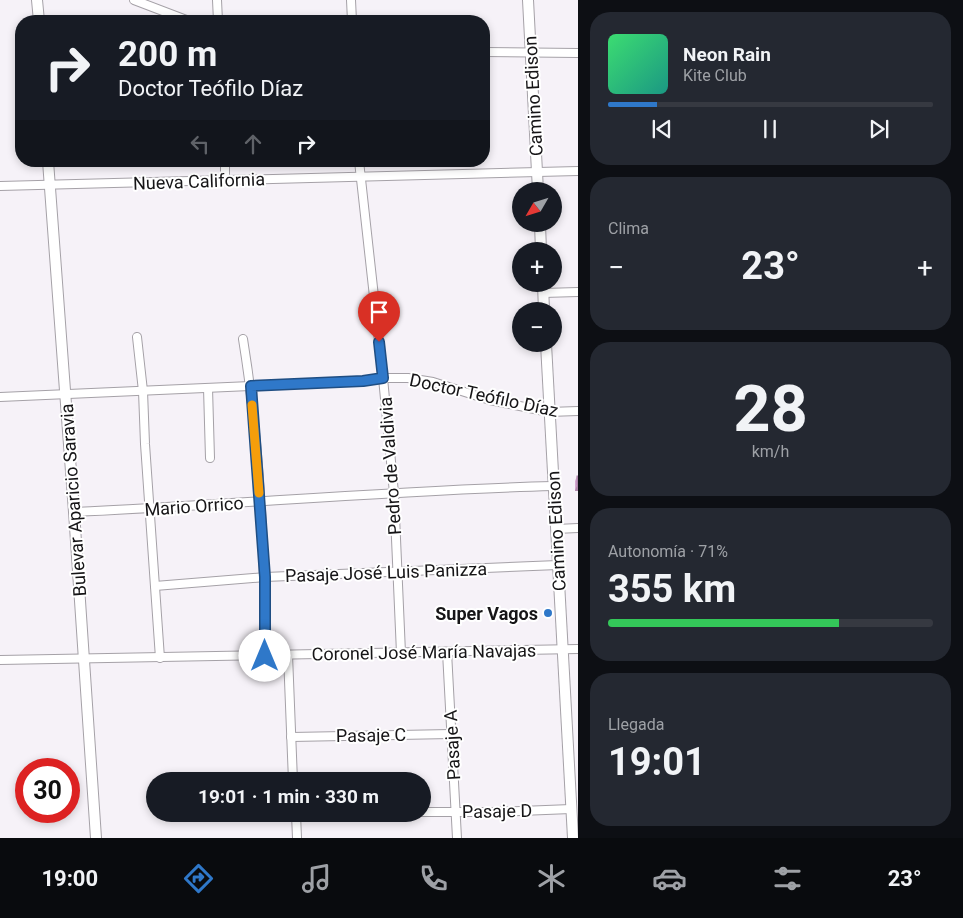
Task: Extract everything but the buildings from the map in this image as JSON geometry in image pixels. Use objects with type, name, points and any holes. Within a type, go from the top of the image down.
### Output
[{"type":"street","points":[[37,0],[38,15]]},
{"type":"street","points":[[134,0],[173,15]]},
{"type":"street","points":[[217,0],[218,15]]},
{"type":"street","points":[[351,0],[352,15]]},
{"type":"street","name":"Camino Edison","points":[[528,0],[538,182]]},
{"type":"street","points":[[490,52],[578,53]]},
{"type":"street","name":"Bulevar Aparicio Saravia","points":[[48,167],[96,838]]},
{"type":"street","points":[[225,167],[226,180]]},
{"type":"street","name":"Pedro de Valdivia","points":[[359,167],[394,493],[401,653]]},
{"type":"street","name":"Nueva California","points":[[0,186],[578,171]]},
{"type":"street","points":[[562,290],[578,292]]},
{"type":"street","points":[[137,337],[143,391],[149,509],[160,658]]},
{"type":"street","points":[[243,339],[251,386],[260,502],[262,559],[265,577],[265,656]]},
{"type":"street","name":"Camino Edison","points":[[546,352],[562,650],[573,765],[571,809],[573,838]]},
{"type":"street","name":"Doctor Teófilo Díaz","points":[[0,397],[408,378],[432,382],[490,400],[550,412],[578,412]]},
{"type":"street","points":[[208,388],[210,458]]},
{"type":"street","name":"Mario Orrico","points":[[74,512],[499,487],[553,486]]},
{"type":"street","points":[[556,529],[578,528]]},
{"type":"street","name":"Pasaje José Luis Panizza","points":[[155,586],[265,577],[397,570],[558,565]]},
{"type":"street","name":"Coronel José María Navajas","points":[[0,660],[578,649]]},
{"type":"street","name":"Pasaje A","points":[[447,652],[457,838]]},
{"type":"street","points":[[288,655],[293,772]]},
{"type":"street","name":"Pasaje C","points":[[292,737],[451,734]]},
{"type":"street","name":"Pasaje D","points":[[431,812],[571,809]]},
{"type":"street","points":[[296,822],[297,838]]},
{"type":"slow traffic","points":[[252,405],[259,493]]},
{"type":"place","name":"Super Vagos","points":[[548,613]]},
{"type":"route","points":[[265,656],[265,577],[262,559],[260,502],[251,386],[363,381],[383,378],[379,342]]}]
